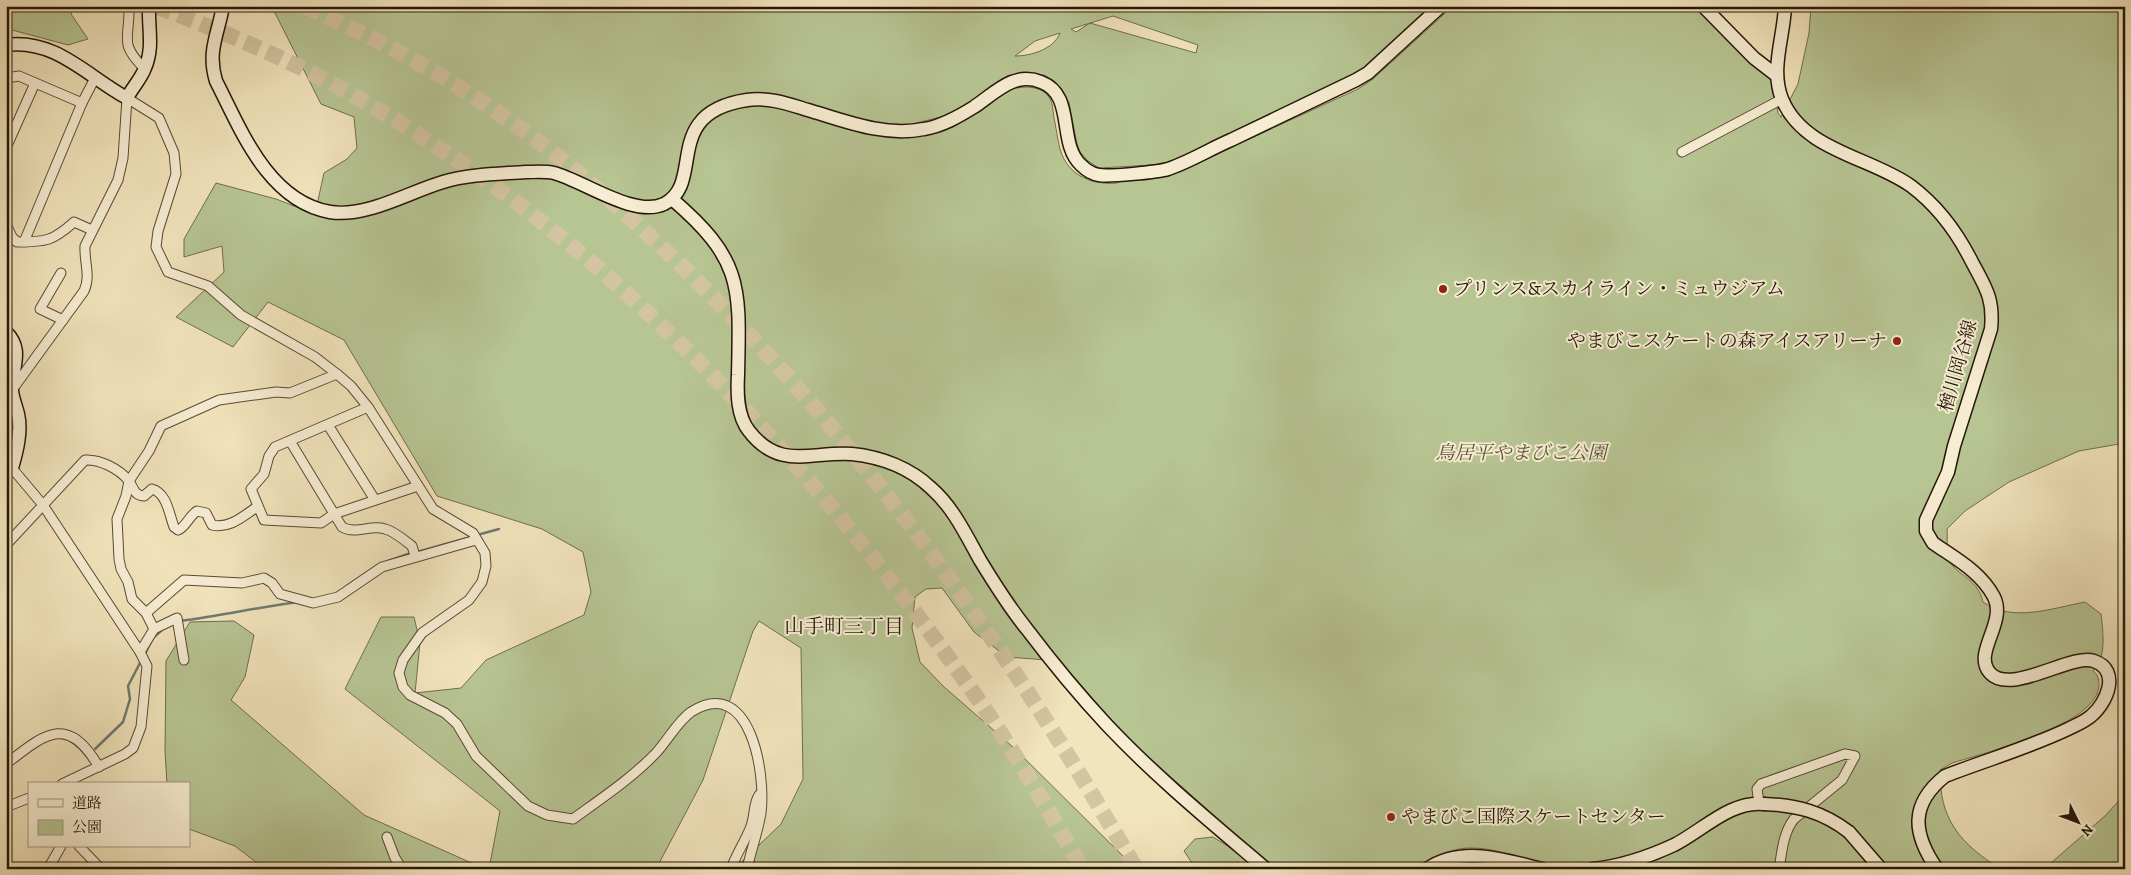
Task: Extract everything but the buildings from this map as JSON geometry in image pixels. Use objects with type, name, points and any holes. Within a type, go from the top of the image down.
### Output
[{"type":"street","points":[[129,6],[127,46],[133,58],[145,69]]},
{"type":"street","points":[[12,390],[84,291],[88,282],[84,256],[85,246],[118,180],[122,165],[127,98],[145,69],[150,55],[151,40],[148,6]]},
{"type":"street","points":[[223,6],[211,56],[216,81],[245,137],[267,169],[289,192],[314,206],[330,212],[355,212],[445,182],[469,177],[528,172],[553,173],[638,207],[657,206],[672,199],[681,185],[690,144],[697,126],[710,112],[723,106],[745,100],[774,100],[877,130],[923,130],[949,122],[976,106],[1002,86],[1024,79],[1042,82],[1057,93],[1062,106],[1070,147],[1076,160],[1088,171],[1102,176],[1166,170],[1368,73],[1441,6]]},
{"type":"street","points":[[1703,6],[1754,58],[1776,74]]},
{"type":"street","name":"楢川岡谷線","points":[[1786,6],[1776,74],[1782,98],[1790,114],[1802,127],[1822,142],[1887,172],[1910,186],[1934,205],[1949,222],[1988,292],[1993,311],[1991,329],[1954,446],[1948,472],[1925,525],[1928,537],[1933,543],[1972,570],[1985,583],[1988,591],[1990,620],[1977,654],[1977,661],[1984,677],[1995,684],[2011,685],[2030,682],[2057,672],[2061,667],[2083,660],[2090,660],[2101,664],[2106,669],[2109,679],[2108,692],[2104,700],[2092,716],[2084,722],[2040,742],[1945,776],[1936,784],[1921,805],[1918,822],[1925,849],[1937,869]]},
{"type":"street","points":[[6,45],[30,44],[56,52],[159,118],[174,153],[176,174],[158,231],[156,247],[168,272],[208,286],[241,315],[315,357],[337,374],[351,386],[368,408],[434,509],[473,533],[484,553],[486,566],[478,589],[469,600],[422,633],[404,660],[399,673],[403,687],[410,694],[445,713],[458,724],[476,756],[528,806],[546,815],[573,819],[632,775],[657,752],[691,712],[708,706],[722,705],[734,709],[743,718],[750,731],[757,759],[761,792],[761,812],[757,835],[747,869]]},
{"type":"street","points":[[6,78],[19,76],[82,103]]},
{"type":"street","points":[[24,242],[82,103],[95,78]]},
{"type":"street","points":[[6,148],[35,83]]},
{"type":"street","points":[[1682,152],[1782,98]]},
{"type":"street","points":[[672,199],[696,220],[713,240],[726,258],[734,280],[739,312],[737,388],[740,410],[748,430],[766,448],[784,455],[803,458],[850,454],[869,456],[885,460],[903,468],[930,486],[951,509],[988,572],[1025,627],[1106,725],[1148,766],[1266,869]]},
{"type":"street","points":[[6,224],[12,237],[17,242],[58,237],[74,222],[92,230]]},
{"type":"street","points":[[61,273],[40,309],[63,320]]},
{"type":"street","points":[[6,332],[13,340],[17,350],[12,390],[19,416],[16,453],[8,465],[43,505],[140,652],[147,666],[141,727],[133,748],[82,779]]},
{"type":"street","points":[[154,629],[146,613],[132,599],[119,558],[117,519],[126,496],[129,481],[150,451],[161,426],[219,400],[276,392],[290,393],[337,374]]},
{"type":"street","points":[[368,408],[275,447],[268,456],[264,474],[251,489],[264,520],[321,523],[334,514],[418,486]]},
{"type":"street","points":[[328,425],[375,500]]},
{"type":"street","points":[[290,441],[342,527],[349,531],[387,529],[412,546],[415,556]]},
{"type":"street","points":[[6,545],[86,460],[107,465],[129,481],[132,489],[140,495],[144,496],[152,489],[161,494],[174,527],[178,530],[184,527],[189,516],[197,511],[206,513],[212,526],[219,527],[233,524],[257,507]]},
{"type":"street","points":[[146,613],[184,580],[242,583],[264,578],[272,583],[280,594],[313,603],[338,597],[382,567],[476,540]]},
{"type":"street","points":[[140,652],[154,629],[177,618],[184,660]]},
{"type":"street","points":[[6,764],[43,736],[58,734],[68,735],[80,740],[90,750],[99,767]]},
{"type":"street","points":[[1762,803],[1757,789],[1761,784],[1845,754],[1855,756],[1842,780],[1789,825],[1786,831],[1779,869]]},
{"type":"street","points":[[731,869],[737,852],[751,825],[756,800],[761,792]]},
{"type":"street","points":[[6,807],[28,798]]},
{"type":"street","points":[[1593,869],[1653,854],[1677,844],[1722,816],[1740,808],[1762,803],[1805,808],[1828,818],[1849,832],[1881,869]]},
{"type":"street","points":[[387,837],[395,858],[402,869]]},
{"type":"street","points":[[48,869],[60,848]]},
{"type":"street","points":[[81,848],[101,869]]},
{"type":"street","points":[[1427,869],[1446,860],[1471,855],[1542,869]]},
{"type":"green space","points":[[6,6],[75,6],[71,14],[88,39],[68,45],[12,30],[6,32]]},
{"type":"green space","name":"鳥居平やまびこ公園","points":[[268,6],[1430,6],[1364,69],[1169,164],[1099,168],[1088,161],[1080,152],[1077,144],[1069,103],[1063,91],[1046,76],[1035,73],[1007,76],[966,106],[945,116],[912,124],[905,133],[907,138],[953,127],[1012,89],[1027,87],[1038,89],[1047,94],[1051,101],[1060,150],[1069,166],[1080,176],[1094,182],[1117,183],[1122,179],[1162,174],[1166,177],[1358,89],[1373,79],[1453,6],[1699,6],[1771,74],[1778,113],[1781,117],[1798,84],[1809,33],[1811,6],[2125,6],[2125,443],[2079,451],[2009,482],[1965,511],[1947,529],[1948,557],[1955,568],[1976,587],[1983,602],[2007,612],[2020,613],[2085,602],[2101,614],[2103,644],[2100,659],[2093,671],[2099,683],[2094,699],[2080,713],[2061,725],[2013,744],[1952,763],[1940,770],[1943,803],[1955,829],[1974,850],[2001,869],[1546,869],[1544,863],[1496,851],[1468,848],[1448,852],[1418,869],[1274,869],[1125,736],[1060,661],[1007,657],[974,632],[942,588],[926,589],[915,597],[912,628],[920,662],[943,686],[1013,747],[1136,869],[734,869],[781,824],[803,779],[801,648],[759,621],[753,631],[703,780],[656,869],[489,869],[500,811],[345,689],[381,617],[414,617],[420,643],[415,693],[461,688],[486,660],[584,615],[591,592],[583,552],[542,529],[437,496],[344,340],[268,302],[233,347],[176,317],[224,272],[222,246],[184,257],[184,239],[216,183],[276,199],[315,214],[324,173],[347,159],[357,148],[354,117],[321,104],[273,9]],"holes":[[[1113,16],[1198,45],[1196,53],[1090,23]],[[1090,23],[1076,32],[1071,29]],[[1060,33],[1057,39],[1047,47],[1028,55],[1015,56],[1035,41]]]},
{"type":"green space","points":[[234,621],[254,635],[245,677],[231,700],[364,815],[485,869],[265,869],[235,846],[190,829],[190,782],[167,782],[165,751],[166,661],[190,622]]},
{"type":"green space","points":[[2125,794],[2125,869],[2044,869],[2106,815]]},
{"type":"green space","points":[[1213,837],[1265,869],[1196,869],[1184,851],[1195,839]]},
{"type":"waterway","points":[[477,535],[499,529]]},
{"type":"waterway","points":[[417,552],[471,537]]},
{"type":"waterway","points":[[388,561],[411,553]]},
{"type":"waterway","points":[[348,585],[378,565]]},
{"type":"waterway","points":[[180,621],[298,602]]},
{"type":"waterway","points":[[144,656],[153,638],[162,630]]},
{"type":"waterway","points":[[95,749],[123,722],[130,699],[128,686],[141,661]]},
{"type":"tunnel","points":[[156,6],[241,40],[303,69],[420,136],[513,200],[600,270],[684,347],[762,428],[837,513],[907,602],[1002,735],[1082,869]]},
{"type":"tunnel","points":[[305,6],[405,55],[493,109],[554,153],[583,177],[694,278],[820,414],[879,485],[935,559],[989,634],[1040,711],[1136,869]]},
{"type":"place","name":"プリンス&スカイライン・ミュウジアム","points":[[1443,289]]},
{"type":"place","name":"やまびこスケートの森アイスアリーナ","points":[[1897,341]]},
{"type":"place","name":"やまびこ国際スケートセンター","points":[[1391,817]]},
{"type":"district","name":"山手町三丁目","points":[[844,626]]}]
